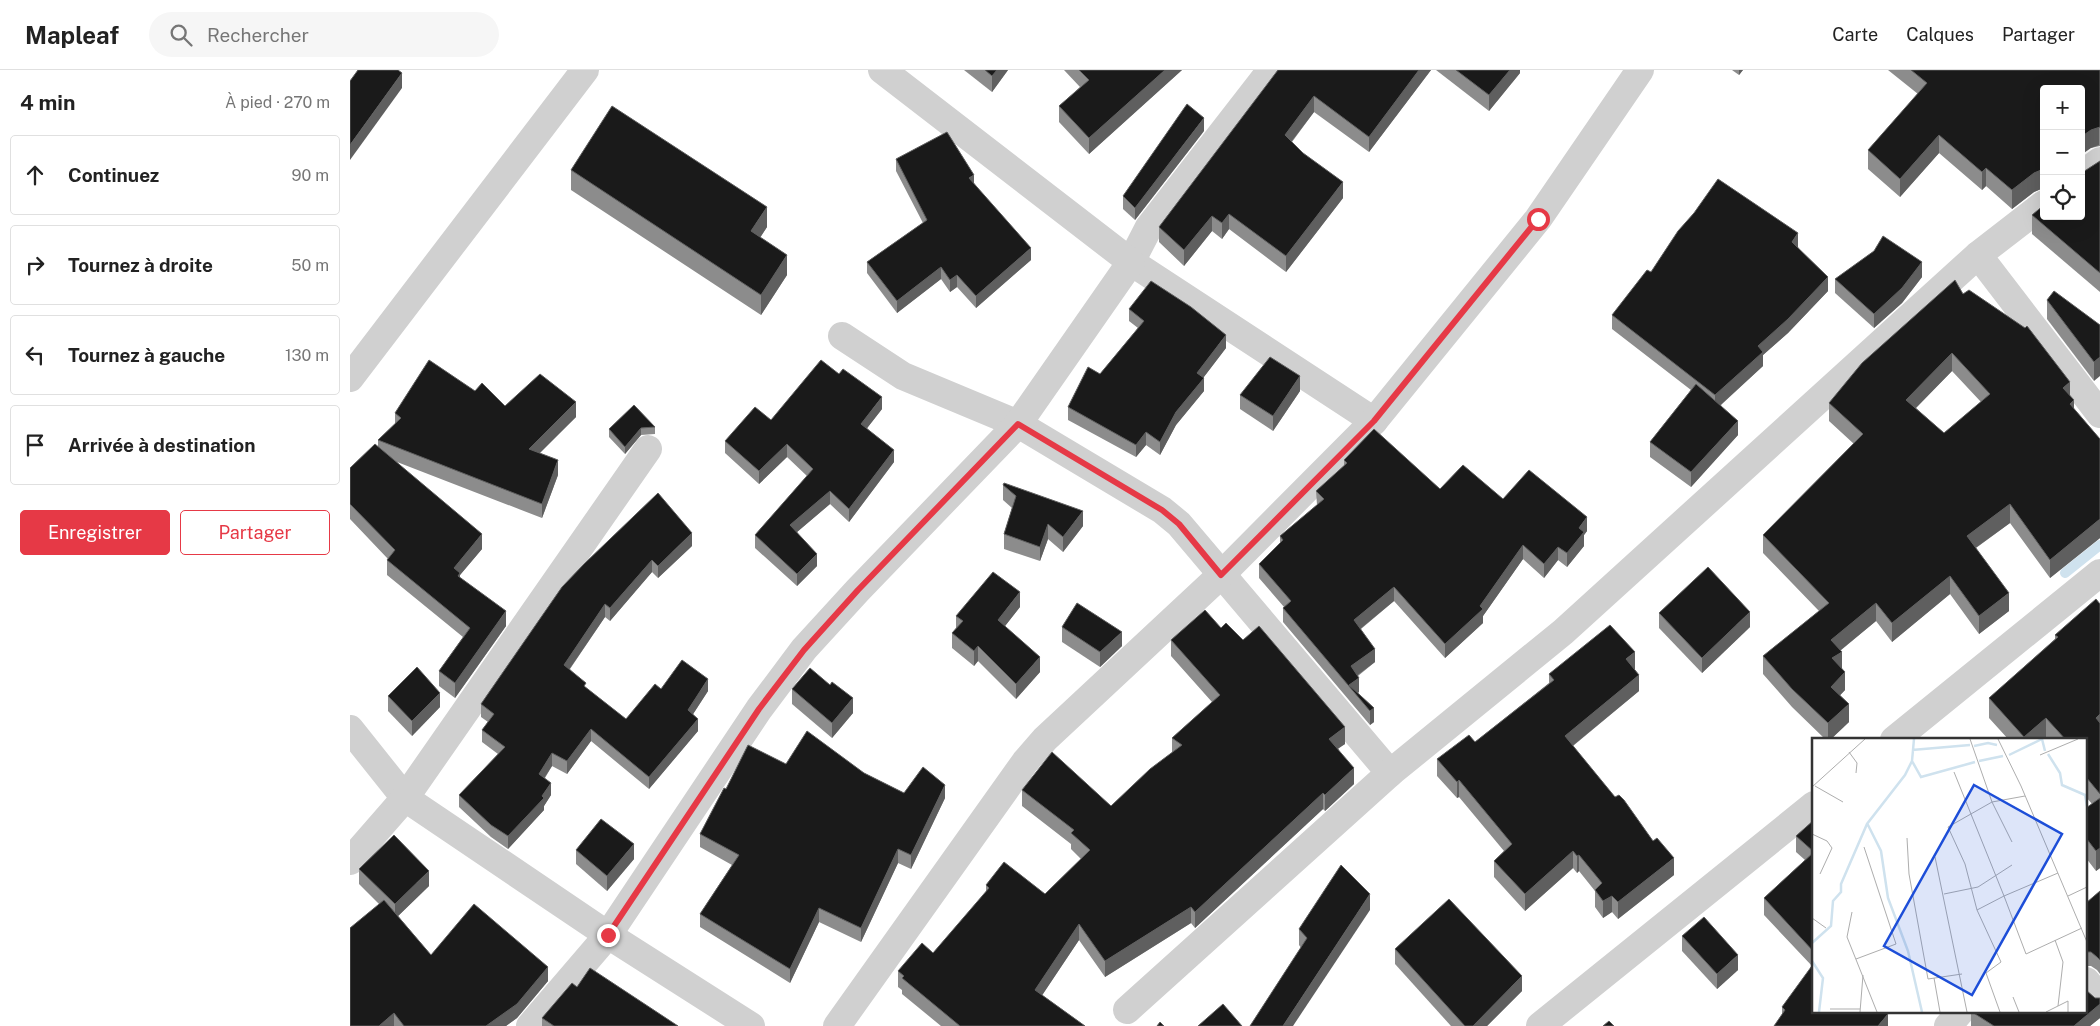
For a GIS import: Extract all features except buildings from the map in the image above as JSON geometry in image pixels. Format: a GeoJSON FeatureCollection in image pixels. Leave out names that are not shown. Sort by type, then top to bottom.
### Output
{"type":"FeatureCollection","features":[{"type":"Feature","properties":{"kind":"street"},"geometry":{"type":"LineString","coordinates":[[350,378],[585,70]]}},
{"type":"Feature","properties":{"kind":"street"},"geometry":{"type":"LineString","coordinates":[[882,70],[1131,262],[1374,421]]}},
{"type":"Feature","properties":{"kind":"street"},"geometry":{"type":"LineString","coordinates":[[530,1026],[608,935],[759,709],[804,650],[858,590],[1018,424],[1131,262],[1149,227],[1271,70]]}},
{"type":"Feature","properties":{"kind":"street"},"geometry":{"type":"LineString","coordinates":[[837,1026],[1025,762],[1045,739],[1221,575],[1374,421],[1538,219],[1640,70]]}},
{"type":"Feature","properties":{"kind":"street"},"geometry":{"type":"LineString","coordinates":[[2085,172],[2100,161]]}},
{"type":"Feature","properties":{"kind":"street"},"geometry":{"type":"LineString","coordinates":[[1127,1010],[1390,773],[1563,632],[1978,255],[2040,207]]}},
{"type":"Feature","properties":{"kind":"street"},"geometry":{"type":"LineString","coordinates":[[1978,255],[2100,414]]}},
{"type":"Feature","properties":{"kind":"street"},"geometry":{"type":"LineString","coordinates":[[842,336],[903,376],[1018,424],[1162,510],[1184,529],[1390,773]]}},
{"type":"Feature","properties":{"kind":"street"},"geometry":{"type":"LineString","coordinates":[[350,861],[405,798],[648,449]]}},
{"type":"Feature","properties":{"kind":"street"},"geometry":{"type":"LineString","coordinates":[[1896,738],[2100,573]]}},
{"type":"Feature","properties":{"kind":"street"},"geometry":{"type":"LineString","coordinates":[[350,729],[405,798],[608,935],[751,1026]]}},
{"type":"Feature","properties":{"kind":"street"},"geometry":{"type":"LineString","coordinates":[[1540,1026],[1812,807]]}},
{"type":"Feature","properties":{"kind":"street"},"geometry":{"type":"LineString","coordinates":[[2088,983],[2100,996]]}},
{"type":"Feature","properties":{"kind":"street"},"geometry":{"type":"LineString","coordinates":[[1948,1026],[1958,1014]]}},
{"type":"Feature","properties":{"kind":"waterway"},"geometry":{"type":"LineString","coordinates":[[2065,573],[2100,545]]}},
{"type":"Feature","properties":{"kind":"route"},"geometry":{"type":"LineString","coordinates":[[608,935],[683,826],[759,709],[804,650],[858,590],[1018,424],[1162,510],[1193,539],[1221,575],[1374,421],[1538,219]]}}]}
